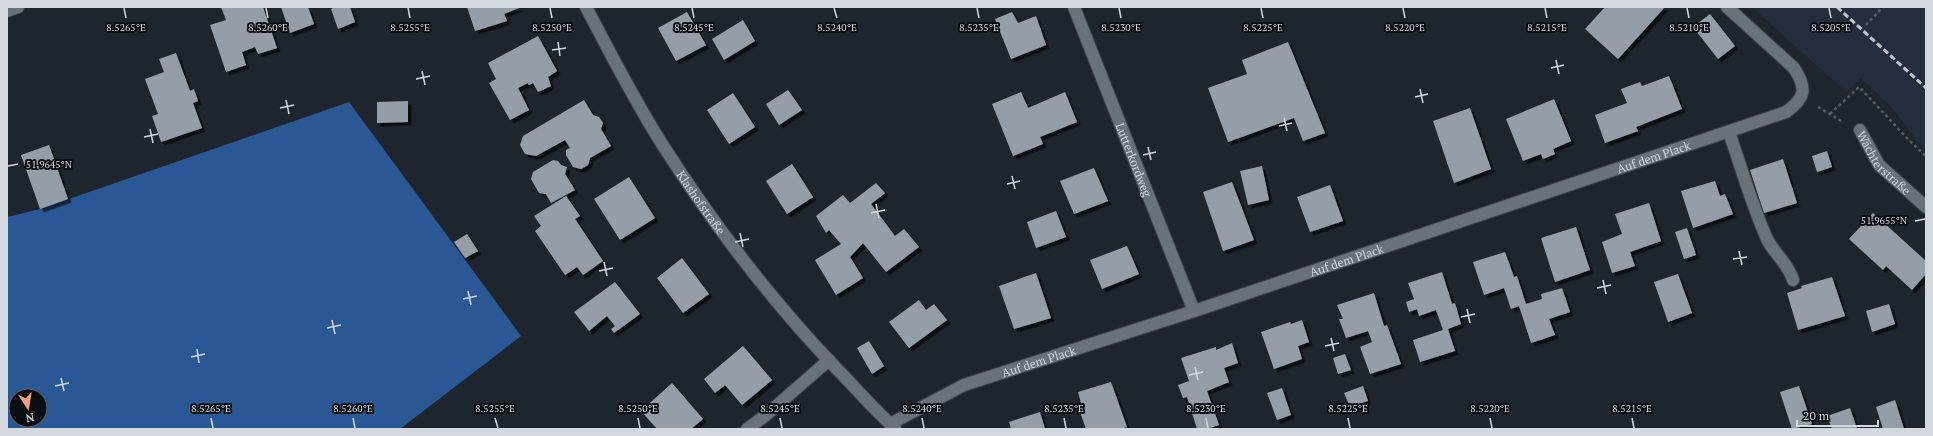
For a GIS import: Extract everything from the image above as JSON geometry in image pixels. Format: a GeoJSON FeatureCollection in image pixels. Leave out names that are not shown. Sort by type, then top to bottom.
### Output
{"type":"FeatureCollection","features":[{"type":"Feature","properties":{"kind":"street"},"geometry":{"type":"LineString","coordinates":[[7,11],[18,7]]}},
{"type":"Feature","properties":{"kind":"street","name":"Klashofstraße"},"geometry":{"type":"LineString","coordinates":[[586,7],[617,67],[662,144],[699,199],[751,270],[828,360],[893,426]]}},
{"type":"Feature","properties":{"kind":"street","name":"Lutterkordweg"},"geometry":{"type":"LineString","coordinates":[[1074,7],[1194,311]]}},
{"type":"Feature","properties":{"kind":"street"},"geometry":{"type":"LineString","coordinates":[[1727,7],[1794,68],[1803,84],[1804,91],[1802,98]]}},
{"type":"Feature","properties":{"kind":"street","name":"Auf dem Plack"},"geometry":{"type":"LineString","coordinates":[[893,426],[964,385],[1194,311],[1729,132],[1786,112],[1796,105],[1802,98]]}},
{"type":"Feature","properties":{"kind":"street","name":"Wächterstraße"},"geometry":{"type":"LineString","coordinates":[[1860,130],[1879,166],[1926,207]]}},
{"type":"Feature","properties":{"kind":"street"},"geometry":{"type":"LineString","coordinates":[[1729,132],[1764,232],[1773,251],[1790,271],[1792,280]]}},
{"type":"Feature","properties":{"kind":"street"},"geometry":{"type":"LineString","coordinates":[[746,429],[766,415],[828,360]]}},
{"type":"Feature","properties":{"kind":"path"},"geometry":{"type":"LineString","coordinates":[[1866,25],[1883,7]]}},
{"type":"Feature","properties":{"kind":"path"},"geometry":{"type":"LineString","coordinates":[[1830,114],[1859,87],[1889,117],[1908,140],[1926,156]]}},
{"type":"Feature","properties":{"kind":"path","name":"Wächterstraße"},"geometry":{"type":"LineString","coordinates":[[1802,98],[1830,114],[1834,118],[1860,130]]}},
{"type":"Feature","properties":{"kind":"shaded area"},"geometry":{"type":"Polygon","coordinates":[[[1752,7],[1926,7],[1926,149],[1918,142],[1894,110],[1861,78],[1846,92],[1752,7]]]}},
{"type":"Feature","properties":{"kind":"shaded area"},"geometry":{"type":"Polygon","coordinates":[[[349,102],[521,336],[400,429],[7,429],[7,217],[40,209],[349,102]]]}},
{"type":"Feature","properties":{"kind":"building"},"geometry":{"type":"Polygon","coordinates":[[[221,7],[263,7],[277,48],[258,54],[255,47],[242,52],[246,65],[226,72],[210,25],[226,20],[221,7]]]}},
{"type":"Feature","properties":{"kind":"building"},"geometry":{"type":"Polygon","coordinates":[[[281,7],[308,7],[314,24],[290,33],[281,7]]]}},
{"type":"Feature","properties":{"kind":"building"},"geometry":{"type":"Polygon","coordinates":[[[335,7],[350,7],[355,22],[338,29],[331,9],[335,7]]]}},
{"type":"Feature","properties":{"kind":"building"},"geometry":{"type":"Polygon","coordinates":[[[467,7],[522,7],[504,14],[507,21],[475,31],[467,7]]]}},
{"type":"Feature","properties":{"kind":"building"},"geometry":{"type":"Polygon","coordinates":[[[1605,7],[1665,7],[1618,59],[1585,29],[1605,7]]]}},
{"type":"Feature","properties":{"kind":"building"},"geometry":{"type":"Polygon","coordinates":[[[687,12],[706,45],[676,61],[658,28],[687,12]]]}},
{"type":"Feature","properties":{"kind":"building"},"geometry":{"type":"Polygon","coordinates":[[[1012,12],[1018,23],[1036,16],[1046,45],[1011,59],[995,19],[1012,12]]]}},
{"type":"Feature","properties":{"kind":"building"},"geometry":{"type":"Polygon","coordinates":[[[1710,14],[1735,46],[1718,59],[1693,27],[1710,14]]]}},
{"type":"Feature","properties":{"kind":"building"},"geometry":{"type":"Polygon","coordinates":[[[743,20],[755,41],[724,60],[712,39],[743,20]]]}},
{"type":"Feature","properties":{"kind":"building"},"geometry":{"type":"Polygon","coordinates":[[[538,36],[557,71],[548,77],[551,86],[538,92],[533,83],[529,85],[528,83],[518,88],[529,110],[510,120],[489,83],[496,79],[488,63],[538,36]]]}},
{"type":"Feature","properties":{"kind":"building"},"geometry":{"type":"Polygon","coordinates":[[[1288,42],[1325,133],[1303,141],[1294,118],[1228,142],[1208,88],[1247,74],[1242,60],[1288,42]]]}},
{"type":"Feature","properties":{"kind":"building"},"geometry":{"type":"Polygon","coordinates":[[[176,53],[190,91],[194,89],[198,101],[193,103],[202,128],[161,142],[152,116],[158,114],[145,79],[164,72],[159,59],[176,53]]]}},
{"type":"Feature","properties":{"kind":"building"},"geometry":{"type":"Polygon","coordinates":[[[1669,76],[1682,109],[1636,127],[1638,131],[1605,143],[1595,115],[1627,103],[1621,89],[1640,82],[1642,86],[1669,76]]]}},
{"type":"Feature","properties":{"kind":"building"},"geometry":{"type":"Polygon","coordinates":[[[788,90],[802,110],[779,125],[766,104],[788,90]]]}},
{"type":"Feature","properties":{"kind":"building"},"geometry":{"type":"Polygon","coordinates":[[[1021,92],[1028,108],[1065,92],[1077,122],[1040,137],[1043,144],[1013,156],[992,104],[1021,92]]]}},
{"type":"Feature","properties":{"kind":"building"},"geometry":{"type":"Polygon","coordinates":[[[733,93],[755,127],[729,144],[707,110],[733,93]]]}},
{"type":"Feature","properties":{"kind":"building"},"geometry":{"type":"Polygon","coordinates":[[[1554,99],[1571,141],[1553,149],[1555,154],[1543,159],[1541,154],[1523,161],[1506,119],[1554,99]]]}},
{"type":"Feature","properties":{"kind":"building"},"geometry":{"type":"Polygon","coordinates":[[[584,100],[593,115],[599,117],[603,123],[601,129],[611,146],[590,158],[588,165],[581,169],[573,167],[566,155],[566,150],[570,148],[565,140],[536,156],[525,154],[520,145],[523,136],[584,100]]]}},
{"type":"Feature","properties":{"kind":"building"},"geometry":{"type":"Polygon","coordinates":[[[408,101],[408,122],[377,123],[377,102],[408,101]]]}},
{"type":"Feature","properties":{"kind":"building"},"geometry":{"type":"Polygon","coordinates":[[[1470,108],[1491,169],[1454,183],[1433,121],[1470,108]]]}},
{"type":"Feature","properties":{"kind":"building"},"geometry":{"type":"Polygon","coordinates":[[[49,145],[68,199],[40,209],[21,155],[49,145]]]}},
{"type":"Feature","properties":{"kind":"building"},"geometry":{"type":"Polygon","coordinates":[[[1827,151],[1832,167],[1817,172],[1812,156],[1827,151]]]}},
{"type":"Feature","properties":{"kind":"building"},"geometry":{"type":"Polygon","coordinates":[[[1783,159],[1797,203],[1764,213],[1750,170],[1783,159]]]}},
{"type":"Feature","properties":{"kind":"building"},"geometry":{"type":"Polygon","coordinates":[[[553,160],[558,161],[561,165],[567,167],[565,174],[575,190],[551,203],[546,194],[539,193],[531,179],[533,172],[553,160]]]}},
{"type":"Feature","properties":{"kind":"building"},"geometry":{"type":"Polygon","coordinates":[[[792,164],[813,197],[787,214],[766,181],[792,164]]]}},
{"type":"Feature","properties":{"kind":"building"},"geometry":{"type":"Polygon","coordinates":[[[1262,166],[1269,200],[1248,205],[1240,171],[1262,166]]]}},
{"type":"Feature","properties":{"kind":"building"},"geometry":{"type":"Polygon","coordinates":[[[1094,168],[1108,201],[1074,214],[1060,181],[1094,168]]]}},
{"type":"Feature","properties":{"kind":"building"},"geometry":{"type":"Polygon","coordinates":[[[629,177],[655,218],[620,240],[594,199],[629,177]]]}},
{"type":"Feature","properties":{"kind":"building"},"geometry":{"type":"Polygon","coordinates":[[[1715,181],[1720,196],[1725,194],[1733,214],[1693,228],[1681,191],[1715,181]]]}},
{"type":"Feature","properties":{"kind":"building"},"geometry":{"type":"Polygon","coordinates":[[[1232,182],[1254,240],[1223,251],[1203,192],[1232,182]]]}},
{"type":"Feature","properties":{"kind":"building"},"geometry":{"type":"Polygon","coordinates":[[[876,183],[885,193],[871,204],[895,236],[904,229],[919,247],[886,272],[863,243],[850,257],[863,278],[836,295],[815,260],[841,244],[829,230],[826,233],[816,216],[843,195],[850,203],[876,183]]]}},
{"type":"Feature","properties":{"kind":"building"},"geometry":{"type":"Polygon","coordinates":[[[1330,185],[1343,221],[1310,232],[1297,197],[1330,185]]]}},
{"type":"Feature","properties":{"kind":"building"},"geometry":{"type":"Polygon","coordinates":[[[566,196],[580,216],[575,219],[603,261],[583,275],[577,267],[565,275],[535,231],[541,226],[534,216],[566,196]]]}},
{"type":"Feature","properties":{"kind":"building"},"geometry":{"type":"Polygon","coordinates":[[[1649,203],[1661,241],[1630,252],[1635,266],[1612,273],[1602,242],[1622,234],[1615,214],[1649,203]]]}},
{"type":"Feature","properties":{"kind":"building"},"geometry":{"type":"Polygon","coordinates":[[[1056,211],[1066,237],[1036,248],[1027,222],[1056,211]]]}},
{"type":"Feature","properties":{"kind":"building"},"geometry":{"type":"Polygon","coordinates":[[[1873,213],[1926,261],[1926,274],[1912,290],[1886,266],[1883,270],[1849,239],[1873,213]]]}},
{"type":"Feature","properties":{"kind":"building"},"geometry":{"type":"Polygon","coordinates":[[[1576,227],[1590,270],[1555,282],[1541,238],[1576,227]]]}},
{"type":"Feature","properties":{"kind":"building"},"geometry":{"type":"Polygon","coordinates":[[[1687,228],[1696,255],[1684,259],[1675,232],[1687,228]]]}},
{"type":"Feature","properties":{"kind":"building"},"geometry":{"type":"Polygon","coordinates":[[[467,234],[478,251],[465,258],[454,242],[467,234]]]}},
{"type":"Feature","properties":{"kind":"building"},"geometry":{"type":"Polygon","coordinates":[[[1127,246],[1139,274],[1102,289],[1090,260],[1127,246]]]}},
{"type":"Feature","properties":{"kind":"building"},"geometry":{"type":"Polygon","coordinates":[[[1505,252],[1514,277],[1517,276],[1526,304],[1542,299],[1541,294],[1562,288],[1570,312],[1549,319],[1555,335],[1531,343],[1519,306],[1511,309],[1504,288],[1484,295],[1473,262],[1505,252]]]}},
{"type":"Feature","properties":{"kind":"building"},"geometry":{"type":"Polygon","coordinates":[[[682,258],[709,294],[683,313],[657,278],[682,258]]]}},
{"type":"Feature","properties":{"kind":"building"},"geometry":{"type":"Polygon","coordinates":[[[1442,272],[1452,304],[1455,303],[1461,324],[1448,329],[1455,351],[1420,362],[1413,340],[1443,330],[1436,310],[1419,316],[1417,309],[1409,312],[1406,302],[1414,299],[1408,283],[1442,272]]]}},
{"type":"Feature","properties":{"kind":"building"},"geometry":{"type":"Polygon","coordinates":[[[1036,273],[1051,318],[1014,329],[999,286],[1036,273]]]}},
{"type":"Feature","properties":{"kind":"building"},"geometry":{"type":"Polygon","coordinates":[[[1678,274],[1692,313],[1668,322],[1654,282],[1678,274]]]}},
{"type":"Feature","properties":{"kind":"building"},"geometry":{"type":"Polygon","coordinates":[[[1832,277],[1845,316],[1798,330],[1787,293],[1802,288],[1801,286],[1832,277]]]}},
{"type":"Feature","properties":{"kind":"building"},"geometry":{"type":"Polygon","coordinates":[[[615,282],[640,314],[614,333],[611,329],[615,326],[607,316],[589,331],[574,312],[615,282]]]}},
{"type":"Feature","properties":{"kind":"building"},"geometry":{"type":"Polygon","coordinates":[[[1374,293],[1384,326],[1387,325],[1401,364],[1370,374],[1360,347],[1372,342],[1368,331],[1346,338],[1339,319],[1343,319],[1337,305],[1374,293]]]}},
{"type":"Feature","properties":{"kind":"building"},"geometry":{"type":"Polygon","coordinates":[[[919,300],[926,310],[934,304],[947,320],[909,348],[889,322],[919,300]]]}},
{"type":"Feature","properties":{"kind":"building"},"geometry":{"type":"Polygon","coordinates":[[[1889,304],[1895,324],[1872,332],[1866,311],[1889,304]]]}},
{"type":"Feature","properties":{"kind":"building"},"geometry":{"type":"Polygon","coordinates":[[[1302,320],[1309,342],[1298,346],[1302,359],[1274,369],[1261,332],[1290,322],[1291,324],[1302,320]]]}},
{"type":"Feature","properties":{"kind":"building"},"geometry":{"type":"Polygon","coordinates":[[[869,341],[884,366],[872,374],[857,348],[869,341]]]}},
{"type":"Feature","properties":{"kind":"building"},"geometry":{"type":"Polygon","coordinates":[[[1232,343],[1238,363],[1224,368],[1229,382],[1207,391],[1219,425],[1207,429],[1197,429],[1187,397],[1183,398],[1178,385],[1189,381],[1181,358],[1216,347],[1216,350],[1232,343]]]}},
{"type":"Feature","properties":{"kind":"building"},"geometry":{"type":"Polygon","coordinates":[[[743,346],[772,380],[742,405],[725,385],[715,393],[704,379],[743,346]]]}},
{"type":"Feature","properties":{"kind":"building"},"geometry":{"type":"Polygon","coordinates":[[[1345,354],[1351,370],[1338,374],[1333,358],[1345,354]]]}},
{"type":"Feature","properties":{"kind":"building"},"geometry":{"type":"Polygon","coordinates":[[[1111,382],[1127,427],[1120,429],[1086,429],[1079,409],[1082,407],[1078,392],[1111,382]]]}},
{"type":"Feature","properties":{"kind":"building"},"geometry":{"type":"Polygon","coordinates":[[[672,383],[703,419],[691,429],[657,429],[641,411],[672,383]]]}},
{"type":"Feature","properties":{"kind":"building"},"geometry":{"type":"Polygon","coordinates":[[[1363,386],[1368,401],[1350,407],[1344,393],[1363,386]]]}},
{"type":"Feature","properties":{"kind":"building"},"geometry":{"type":"Polygon","coordinates":[[[1799,386],[1812,424],[1792,429],[1780,392],[1799,386]]]}},
{"type":"Feature","properties":{"kind":"building"},"geometry":{"type":"Polygon","coordinates":[[[1282,388],[1291,415],[1277,420],[1267,393],[1282,388]]]}},
{"type":"Feature","properties":{"kind":"building"},"geometry":{"type":"Polygon","coordinates":[[[1895,400],[1904,429],[1883,429],[1876,407],[1895,400]]]}},
{"type":"Feature","properties":{"kind":"building"},"geometry":{"type":"Polygon","coordinates":[[[1850,408],[1857,429],[1832,429],[1827,416],[1850,408]]]}},
{"type":"Feature","properties":{"kind":"building"},"geometry":{"type":"Polygon","coordinates":[[[1040,412],[1045,429],[1011,429],[1009,422],[1040,412]]]}},
{"type":"Feature","properties":{"kind":"railway"},"geometry":{"type":"LineString","coordinates":[[1837,7],[1926,88]]}}]}
